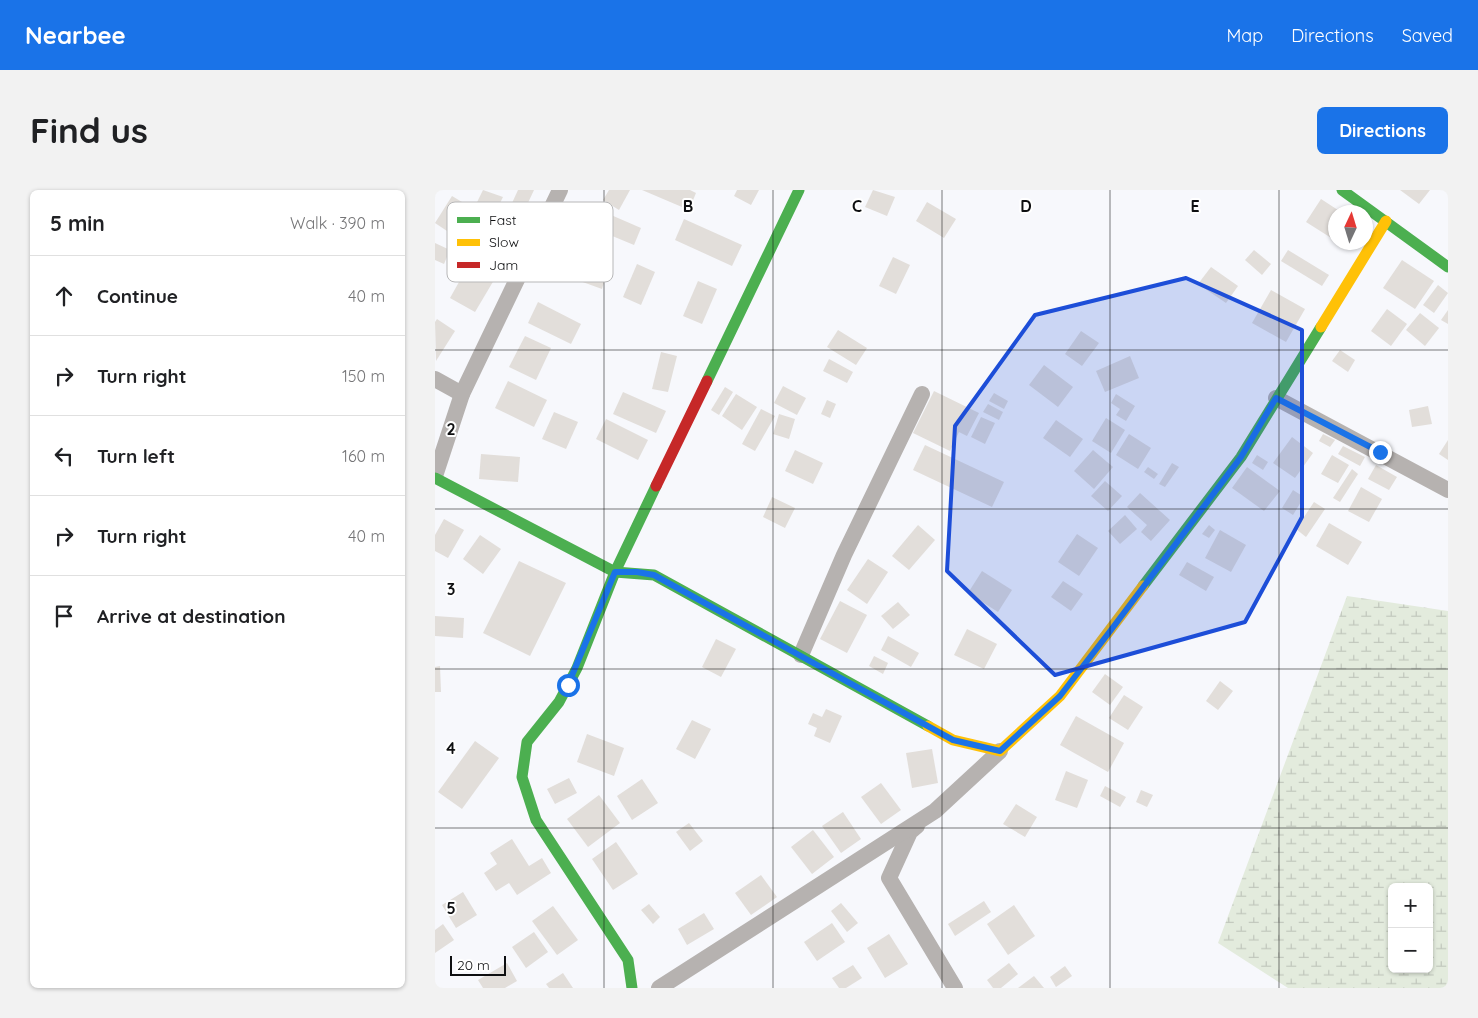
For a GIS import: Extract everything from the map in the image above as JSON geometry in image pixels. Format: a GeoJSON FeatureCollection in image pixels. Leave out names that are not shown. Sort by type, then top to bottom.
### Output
{"type":"FeatureCollection","features":[{"type":"Feature","properties":{"kind":"street"},"geometry":{"type":"LineString","coordinates":[[554,202],[560,190]]}},
{"type":"Feature","properties":{"kind":"street"},"geometry":{"type":"LineString","coordinates":[[632,988],[628,960],[536,820],[522,777],[527,742],[559,702],[568,685],[615,572],[799,190]]}},
{"type":"Feature","properties":{"kind":"street"},"geometry":{"type":"LineString","coordinates":[[1342,190],[1448,267]]}},
{"type":"Feature","properties":{"kind":"street"},"geometry":{"type":"LineString","coordinates":[[955,988],[889,878],[910,832],[1060,696],[1241,457],[1385,221]]}},
{"type":"Feature","properties":{"kind":"street"},"geometry":{"type":"LineString","coordinates":[[516,282],[462,394],[435,477],[615,572],[637,572],[654,575],[953,740],[1000,751]]}},
{"type":"Feature","properties":{"kind":"street"},"geometry":{"type":"LineString","coordinates":[[435,379],[462,394]]}},
{"type":"Feature","properties":{"kind":"street"},"geometry":{"type":"LineString","coordinates":[[801,655],[843,555],[922,394]]}},
{"type":"Feature","properties":{"kind":"street"},"geometry":{"type":"LineString","coordinates":[[1276,398],[1448,490]]}},
{"type":"Feature","properties":{"kind":"street"},"geometry":{"type":"LineString","coordinates":[[659,988],[935,811]]}},
{"type":"Feature","properties":{"kind":"highlighted area"},"geometry":{"type":"Polygon","coordinates":[[[1186,278],[1302,330],[1302,517],[1245,622],[1055,675],[947,571],[955,426],[1035,315],[1186,278]]]}},
{"type":"Feature","properties":{"kind":"green space"},"geometry":{"type":"Polygon","coordinates":[[[1347,596],[1448,611],[1448,988],[1288,988],[1218,943],[1347,596]]]}},
{"type":"Feature","properties":{"kind":"building"},"geometry":{"type":"Polygon","coordinates":[[[483,190],[503,197],[501,202],[477,202],[483,190]]]}},
{"type":"Feature","properties":{"kind":"building"},"geometry":{"type":"Polygon","coordinates":[[[518,190],[534,190],[528,202],[512,202],[518,190]]]}},
{"type":"Feature","properties":{"kind":"building"},"geometry":{"type":"Polygon","coordinates":[[[609,190],[630,190],[619,210],[613,206],[613,202],[603,200],[609,190]]]}},
{"type":"Feature","properties":{"kind":"building"},"geometry":{"type":"Polygon","coordinates":[[[642,190],[690,190],[696,193],[689,210],[642,190]]]}},
{"type":"Feature","properties":{"kind":"building"},"geometry":{"type":"Polygon","coordinates":[[[737,190],[759,190],[751,205],[734,196],[737,190]]]}},
{"type":"Feature","properties":{"kind":"building"},"geometry":{"type":"Polygon","coordinates":[[[873,190],[895,197],[887,216],[865,207],[873,190]]]}},
{"type":"Feature","properties":{"kind":"building"},"geometry":{"type":"Polygon","coordinates":[[[1400,190],[1430,190],[1419,204],[1400,190]]]}},
{"type":"Feature","properties":{"kind":"building"},"geometry":{"type":"Polygon","coordinates":[[[452,196],[462,202],[448,202],[452,196]]]}},
{"type":"Feature","properties":{"kind":"building"},"geometry":{"type":"Polygon","coordinates":[[[1321,199],[1330,205],[1328,205],[1328,236],[1306,222],[1321,199]]]}},
{"type":"Feature","properties":{"kind":"building"},"geometry":{"type":"Polygon","coordinates":[[[927,202],[956,219],[944,238],[916,221],[927,202]]]}},
{"type":"Feature","properties":{"kind":"building"},"geometry":{"type":"Polygon","coordinates":[[[447,204],[447,231],[435,223],[447,204]]]}},
{"type":"Feature","properties":{"kind":"building"},"geometry":{"type":"Polygon","coordinates":[[[613,216],[641,228],[634,245],[613,236],[613,216]]]}},
{"type":"Feature","properties":{"kind":"building"},"geometry":{"type":"Polygon","coordinates":[[[684,219],[742,245],[732,266],[675,240],[684,219]]]}},
{"type":"Feature","properties":{"kind":"building"},"geometry":{"type":"Polygon","coordinates":[[[435,243],[447,249],[447,257],[444,264],[435,260],[435,243]]]}},
{"type":"Feature","properties":{"kind":"building"},"geometry":{"type":"Polygon","coordinates":[[[1254,250],[1271,264],[1262,275],[1245,260],[1254,250]]]}},
{"type":"Feature","properties":{"kind":"building"},"geometry":{"type":"Polygon","coordinates":[[[1288,250],[1329,275],[1322,286],[1281,261],[1288,250]]]}},
{"type":"Feature","properties":{"kind":"building"},"geometry":{"type":"Polygon","coordinates":[[[893,257],[910,265],[896,294],[879,286],[893,257]]]}},
{"type":"Feature","properties":{"kind":"building"},"geometry":{"type":"Polygon","coordinates":[[[1402,260],[1434,281],[1415,309],[1383,288],[1402,260]]]}},
{"type":"Feature","properties":{"kind":"building"},"geometry":{"type":"Polygon","coordinates":[[[637,264],[655,272],[641,305],[623,297],[637,264]]]}},
{"type":"Feature","properties":{"kind":"building"},"geometry":{"type":"Polygon","coordinates":[[[1211,267],[1238,286],[1226,303],[1198,284],[1211,267]]]}},
{"type":"Feature","properties":{"kind":"building"},"geometry":{"type":"Polygon","coordinates":[[[698,281],[717,289],[702,324],[683,316],[698,281]]]}},
{"type":"Feature","properties":{"kind":"building"},"geometry":{"type":"Polygon","coordinates":[[[459,282],[493,282],[475,312],[450,298],[459,282]]]}},
{"type":"Feature","properties":{"kind":"building"},"geometry":{"type":"Polygon","coordinates":[[[583,282],[604,282],[602,289],[583,282]]]}},
{"type":"Feature","properties":{"kind":"building"},"geometry":{"type":"Polygon","coordinates":[[[1438,285],[1448,293],[1434,313],[1423,305],[1438,285]]]}},
{"type":"Feature","properties":{"kind":"building"},"geometry":{"type":"Polygon","coordinates":[[[1271,290],[1305,309],[1286,342],[1252,323],[1271,290]]]}},
{"type":"Feature","properties":{"kind":"building"},"geometry":{"type":"Polygon","coordinates":[[[538,302],[581,324],[571,344],[528,323],[538,302]]]}},
{"type":"Feature","properties":{"kind":"building"},"geometry":{"type":"Polygon","coordinates":[[[1387,309],[1407,324],[1391,346],[1371,331],[1387,309]]]}},
{"type":"Feature","properties":{"kind":"building"},"geometry":{"type":"Polygon","coordinates":[[[1448,310],[1448,324],[1441,320],[1448,310]]]}},
{"type":"Feature","properties":{"kind":"building"},"geometry":{"type":"Polygon","coordinates":[[[1420,313],[1439,328],[1425,346],[1406,330],[1420,313]]]}},
{"type":"Feature","properties":{"kind":"building"},"geometry":{"type":"Polygon","coordinates":[[[437,319],[455,331],[436,361],[435,322],[437,319]]]}},
{"type":"Feature","properties":{"kind":"building"},"geometry":{"type":"Polygon","coordinates":[[[838,330],[867,348],[856,365],[827,347],[838,330]]]}},
{"type":"Feature","properties":{"kind":"building"},"geometry":{"type":"Polygon","coordinates":[[[1081,331],[1099,343],[1082,366],[1065,354],[1081,331]]]}},
{"type":"Feature","properties":{"kind":"building"},"geometry":{"type":"Polygon","coordinates":[[[525,336],[551,348],[536,380],[509,367],[525,336]]]}},
{"type":"Feature","properties":{"kind":"building"},"geometry":{"type":"Polygon","coordinates":[[[1340,350],[1355,360],[1348,372],[1332,361],[1340,350]]]}},
{"type":"Feature","properties":{"kind":"building"},"geometry":{"type":"Polygon","coordinates":[[[661,352],[677,356],[668,392],[652,389],[661,352]]]}},
{"type":"Feature","properties":{"kind":"building"},"geometry":{"type":"Polygon","coordinates":[[[1130,356],[1139,378],[1105,392],[1096,371],[1130,356]]]}},
{"type":"Feature","properties":{"kind":"building"},"geometry":{"type":"Polygon","coordinates":[[[829,359],[853,372],[847,383],[823,371],[829,359]]]}},
{"type":"Feature","properties":{"kind":"building"},"geometry":{"type":"Polygon","coordinates":[[[1044,365],[1073,387],[1058,407],[1029,385],[1044,365]]]}},
{"type":"Feature","properties":{"kind":"building"},"geometry":{"type":"Polygon","coordinates":[[[508,381],[547,400],[534,427],[495,408],[508,381]]]}},
{"type":"Feature","properties":{"kind":"building"},"geometry":{"type":"Polygon","coordinates":[[[783,386],[806,398],[797,415],[774,403],[783,386]]]}},
{"type":"Feature","properties":{"kind":"building"},"geometry":{"type":"Polygon","coordinates":[[[725,387],[733,392],[719,415],[711,410],[725,387]]]}},
{"type":"Feature","properties":{"kind":"building"},"geometry":{"type":"Polygon","coordinates":[[[934,391],[979,413],[967,436],[959,432],[950,451],[913,433],[934,391]]]}},
{"type":"Feature","properties":{"kind":"building"},"geometry":{"type":"Polygon","coordinates":[[[623,392],[666,411],[656,433],[613,414],[623,392]]]}},
{"type":"Feature","properties":{"kind":"building"},"geometry":{"type":"Polygon","coordinates":[[[994,393],[1008,401],[1004,409],[989,401],[994,393]]]}},
{"type":"Feature","properties":{"kind":"building"},"geometry":{"type":"Polygon","coordinates":[[[736,394],[757,407],[742,430],[722,416],[736,394]]]}},
{"type":"Feature","properties":{"kind":"building"},"geometry":{"type":"Polygon","coordinates":[[[1116,394],[1135,406],[1126,421],[1116,415],[1120,409],[1111,403],[1116,394]]]}},
{"type":"Feature","properties":{"kind":"building"},"geometry":{"type":"Polygon","coordinates":[[[827,400],[836,404],[830,418],[821,414],[827,400]]]}},
{"type":"Feature","properties":{"kind":"building"},"geometry":{"type":"Polygon","coordinates":[[[988,404],[1003,412],[999,420],[983,412],[988,404]]]}},
{"type":"Feature","properties":{"kind":"building"},"geometry":{"type":"Polygon","coordinates":[[[1428,406],[1432,424],[1412,427],[1409,410],[1428,406]]]}},
{"type":"Feature","properties":{"kind":"building"},"geometry":{"type":"Polygon","coordinates":[[[761,409],[775,416],[755,451],[742,444],[761,409]]]}},
{"type":"Feature","properties":{"kind":"building"},"geometry":{"type":"Polygon","coordinates":[[[554,412],[578,422],[566,449],[542,439],[554,412]]]}},
{"type":"Feature","properties":{"kind":"building"},"geometry":{"type":"Polygon","coordinates":[[[779,414],[795,419],[789,439],[773,434],[779,414]]]}},
{"type":"Feature","properties":{"kind":"building"},"geometry":{"type":"Polygon","coordinates":[[[981,417],[995,423],[985,444],[971,437],[981,417]]]}},
{"type":"Feature","properties":{"kind":"building"},"geometry":{"type":"Polygon","coordinates":[[[1106,418],[1125,430],[1111,453],[1092,441],[1106,418]]]}},
{"type":"Feature","properties":{"kind":"building"},"geometry":{"type":"Polygon","coordinates":[[[606,419],[648,440],[638,460],[596,439],[606,419]]]}},
{"type":"Feature","properties":{"kind":"building"},"geometry":{"type":"Polygon","coordinates":[[[1056,420],[1083,439],[1070,457],[1043,438],[1056,420]]]}},
{"type":"Feature","properties":{"kind":"building"},"geometry":{"type":"Polygon","coordinates":[[[1129,434],[1151,448],[1138,469],[1116,455],[1129,434]]]}},
{"type":"Feature","properties":{"kind":"building"},"geometry":{"type":"Polygon","coordinates":[[[1323,434],[1335,440],[1330,447],[1319,441],[1323,434]]]}},
{"type":"Feature","properties":{"kind":"building"},"geometry":{"type":"Polygon","coordinates":[[[1292,437],[1313,453],[1295,478],[1273,463],[1292,437]]]}},
{"type":"Feature","properties":{"kind":"building"},"geometry":{"type":"Polygon","coordinates":[[[1448,440],[1448,460],[1439,454],[1448,440]]]}},
{"type":"Feature","properties":{"kind":"building"},"geometry":{"type":"Polygon","coordinates":[[[925,445],[1004,482],[992,507],[913,470],[925,445]]]}},
{"type":"Feature","properties":{"kind":"building"},"geometry":{"type":"Polygon","coordinates":[[[1343,446],[1365,457],[1360,466],[1338,454],[1343,446]]]}},
{"type":"Feature","properties":{"kind":"building"},"geometry":{"type":"Polygon","coordinates":[[[795,450],[823,463],[813,484],[785,471],[795,450]]]}},
{"type":"Feature","properties":{"kind":"building"},"geometry":{"type":"Polygon","coordinates":[[[1093,450],[1113,467],[1094,489],[1074,471],[1093,450]]]}},
{"type":"Feature","properties":{"kind":"building"},"geometry":{"type":"Polygon","coordinates":[[[481,454],[520,457],[518,482],[479,479],[481,454]]]}},
{"type":"Feature","properties":{"kind":"building"},"geometry":{"type":"Polygon","coordinates":[[[1257,455],[1268,462],[1263,470],[1252,463],[1257,455]]]}},
{"type":"Feature","properties":{"kind":"building"},"geometry":{"type":"Polygon","coordinates":[[[1332,455],[1349,465],[1338,483],[1321,474],[1332,455]]]}},
{"type":"Feature","properties":{"kind":"building"},"geometry":{"type":"Polygon","coordinates":[[[1172,463],[1179,467],[1165,487],[1159,484],[1172,463]]]}},
{"type":"Feature","properties":{"kind":"building"},"geometry":{"type":"Polygon","coordinates":[[[1376,465],[1397,477],[1389,490],[1368,479],[1376,465]]]}},
{"type":"Feature","properties":{"kind":"building"},"geometry":{"type":"Polygon","coordinates":[[[1148,467],[1158,474],[1154,479],[1144,472],[1148,467]]]}},
{"type":"Feature","properties":{"kind":"building"},"geometry":{"type":"Polygon","coordinates":[[[1247,467],[1280,491],[1264,511],[1232,488],[1247,467]]]}},
{"type":"Feature","properties":{"kind":"building"},"geometry":{"type":"Polygon","coordinates":[[[1352,469],[1358,474],[1340,502],[1333,498],[1352,469]]]}},
{"type":"Feature","properties":{"kind":"building"},"geometry":{"type":"Polygon","coordinates":[[[1105,481],[1122,496],[1108,511],[1091,496],[1105,481]]]}},
{"type":"Feature","properties":{"kind":"building"},"geometry":{"type":"Polygon","coordinates":[[[1361,487],[1382,499],[1369,522],[1348,511],[1361,487]]]}},
{"type":"Feature","properties":{"kind":"building"},"geometry":{"type":"Polygon","coordinates":[[[1293,490],[1304,497],[1293,515],[1282,508],[1293,490]]]}},
{"type":"Feature","properties":{"kind":"building"},"geometry":{"type":"Polygon","coordinates":[[[1140,493],[1170,520],[1151,541],[1141,532],[1147,525],[1127,507],[1140,493]]]}},
{"type":"Feature","properties":{"kind":"building"},"geometry":{"type":"Polygon","coordinates":[[[772,497],[795,508],[785,528],[763,517],[772,497]]]}},
{"type":"Feature","properties":{"kind":"building"},"geometry":{"type":"Polygon","coordinates":[[[1314,502],[1325,509],[1306,537],[1296,529],[1314,502]]]}},
{"type":"Feature","properties":{"kind":"building"},"geometry":{"type":"Polygon","coordinates":[[[1125,515],[1137,529],[1120,544],[1108,531],[1125,515]]]}},
{"type":"Feature","properties":{"kind":"building"},"geometry":{"type":"Polygon","coordinates":[[[444,519],[464,530],[448,558],[435,551],[435,535],[444,519]]]}},
{"type":"Feature","properties":{"kind":"building"},"geometry":{"type":"Polygon","coordinates":[[[1329,523],[1362,542],[1348,565],[1316,546],[1329,523]]]}},
{"type":"Feature","properties":{"kind":"building"},"geometry":{"type":"Polygon","coordinates":[[[918,525],[935,540],[909,570],[892,556],[918,525]]]}},
{"type":"Feature","properties":{"kind":"building"},"geometry":{"type":"Polygon","coordinates":[[[1209,525],[1215,530],[1209,538],[1202,534],[1209,525]]]}},
{"type":"Feature","properties":{"kind":"building"},"geometry":{"type":"Polygon","coordinates":[[[1220,530],[1246,545],[1231,572],[1205,558],[1220,530]]]}},
{"type":"Feature","properties":{"kind":"building"},"geometry":{"type":"Polygon","coordinates":[[[1077,534],[1098,548],[1079,576],[1058,562],[1077,534]]]}},
{"type":"Feature","properties":{"kind":"building"},"geometry":{"type":"Polygon","coordinates":[[[480,535],[501,549],[483,574],[463,559],[480,535]]]}},
{"type":"Feature","properties":{"kind":"building"},"geometry":{"type":"Polygon","coordinates":[[[868,559],[888,572],[867,604],[847,590],[868,559]]]}},
{"type":"Feature","properties":{"kind":"building"},"geometry":{"type":"Polygon","coordinates":[[[519,561],[566,583],[530,656],[483,633],[519,561]]]}},
{"type":"Feature","properties":{"kind":"building"},"geometry":{"type":"Polygon","coordinates":[[[1187,562],[1214,577],[1206,591],[1179,575],[1187,562]]]}},
{"type":"Feature","properties":{"kind":"building"},"geometry":{"type":"Polygon","coordinates":[[[982,571],[1012,590],[998,612],[968,593],[982,571]]]}},
{"type":"Feature","properties":{"kind":"building"},"geometry":{"type":"Polygon","coordinates":[[[1063,581],[1083,594],[1071,611],[1051,597],[1063,581]]]}},
{"type":"Feature","properties":{"kind":"building"},"geometry":{"type":"Polygon","coordinates":[[[840,601],[867,615],[847,653],[820,639],[840,601]]]}},
{"type":"Feature","properties":{"kind":"building"},"geometry":{"type":"Polygon","coordinates":[[[898,602],[910,615],[893,629],[881,616],[898,602]]]}},
{"type":"Feature","properties":{"kind":"building"},"geometry":{"type":"Polygon","coordinates":[[[435,616],[464,618],[463,638],[435,636],[435,616]]]}},
{"type":"Feature","properties":{"kind":"building"},"geometry":{"type":"Polygon","coordinates":[[[967,629],[997,644],[984,669],[954,655],[967,629]]]}},
{"type":"Feature","properties":{"kind":"building"},"geometry":{"type":"Polygon","coordinates":[[[888,636],[919,653],[911,667],[881,650],[888,636]]]}},
{"type":"Feature","properties":{"kind":"building"},"geometry":{"type":"Polygon","coordinates":[[[716,639],[736,649],[721,677],[702,667],[716,639]]]}},
{"type":"Feature","properties":{"kind":"building"},"geometry":{"type":"Polygon","coordinates":[[[874,656],[888,663],[883,674],[869,666],[874,656]]]}},
{"type":"Feature","properties":{"kind":"building"},"geometry":{"type":"Polygon","coordinates":[[[440,666],[441,692],[435,692],[435,667],[440,666]]]}},
{"type":"Feature","properties":{"kind":"building"},"geometry":{"type":"Polygon","coordinates":[[[1105,674],[1123,687],[1110,705],[1092,692],[1105,674]]]}},
{"type":"Feature","properties":{"kind":"building"},"geometry":{"type":"Polygon","coordinates":[[[1220,681],[1233,691],[1218,710],[1206,701],[1220,681]]]}},
{"type":"Feature","properties":{"kind":"building"},"geometry":{"type":"Polygon","coordinates":[[[1124,695],[1143,707],[1128,730],[1109,718],[1124,695]]]}},
{"type":"Feature","properties":{"kind":"building"},"geometry":{"type":"Polygon","coordinates":[[[826,709],[842,716],[830,743],[814,736],[817,728],[808,724],[813,713],[822,717],[826,709]]]}},
{"type":"Feature","properties":{"kind":"building"},"geometry":{"type":"Polygon","coordinates":[[[1076,716],[1124,743],[1108,772],[1060,745],[1076,716]]]}},
{"type":"Feature","properties":{"kind":"building"},"geometry":{"type":"Polygon","coordinates":[[[692,720],[711,729],[695,759],[676,749],[692,720]]]}},
{"type":"Feature","properties":{"kind":"building"},"geometry":{"type":"Polygon","coordinates":[[[587,734],[624,748],[614,776],[577,762],[587,734]]]}},
{"type":"Feature","properties":{"kind":"building"},"geometry":{"type":"Polygon","coordinates":[[[475,741],[499,758],[462,809],[438,792],[475,741]]]}},
{"type":"Feature","properties":{"kind":"building"},"geometry":{"type":"Polygon","coordinates":[[[932,749],[938,783],[912,788],[906,753],[932,749]]]}},
{"type":"Feature","properties":{"kind":"building"},"geometry":{"type":"Polygon","coordinates":[[[1066,771],[1088,780],[1077,808],[1055,800],[1066,771]]]}},
{"type":"Feature","properties":{"kind":"building"},"geometry":{"type":"Polygon","coordinates":[[[569,778],[577,793],[555,804],[547,789],[569,778]]]}},
{"type":"Feature","properties":{"kind":"building"},"geometry":{"type":"Polygon","coordinates":[[[642,779],[658,803],[632,820],[617,796],[642,779]]]}},
{"type":"Feature","properties":{"kind":"building"},"geometry":{"type":"Polygon","coordinates":[[[881,783],[901,810],[881,824],[861,797],[881,783]]]}},
{"type":"Feature","properties":{"kind":"building"},"geometry":{"type":"Polygon","coordinates":[[[1105,786],[1126,797],[1120,807],[1100,796],[1105,786]]]}},
{"type":"Feature","properties":{"kind":"building"},"geometry":{"type":"Polygon","coordinates":[[[1141,790],[1153,795],[1147,807],[1136,802],[1141,790]]]}},
{"type":"Feature","properties":{"kind":"building"},"geometry":{"type":"Polygon","coordinates":[[[599,795],[620,823],[588,847],[567,819],[599,795]]]}},
{"type":"Feature","properties":{"kind":"building"},"geometry":{"type":"Polygon","coordinates":[[[1016,804],[1037,817],[1025,837],[1003,824],[1016,804]]]}},
{"type":"Feature","properties":{"kind":"building"},"geometry":{"type":"Polygon","coordinates":[[[843,812],[861,839],[841,853],[822,826],[843,812]]]}},
{"type":"Feature","properties":{"kind":"building"},"geometry":{"type":"Polygon","coordinates":[[[689,823],[703,841],[690,851],[676,832],[689,823]]]}},
{"type":"Feature","properties":{"kind":"building"},"geometry":{"type":"Polygon","coordinates":[[[813,830],[834,857],[812,874],[791,847],[813,830]]]}},
{"type":"Feature","properties":{"kind":"building"},"geometry":{"type":"Polygon","coordinates":[[[512,839],[529,866],[542,858],[551,873],[517,895],[509,883],[496,891],[484,873],[497,864],[490,853],[512,839]]]}},
{"type":"Feature","properties":{"kind":"building"},"geometry":{"type":"Polygon","coordinates":[[[616,842],[638,874],[613,890],[592,859],[616,842]]]}},
{"type":"Feature","properties":{"kind":"building"},"geometry":{"type":"Polygon","coordinates":[[[761,875],[777,897],[751,915],[735,893],[761,875]]]}},
{"type":"Feature","properties":{"kind":"building"},"geometry":{"type":"Polygon","coordinates":[[[463,892],[477,915],[456,928],[442,905],[463,892]]]}},
{"type":"Feature","properties":{"kind":"building"},"geometry":{"type":"Polygon","coordinates":[[[984,901],[991,912],[955,936],[948,924],[984,901]]]}},
{"type":"Feature","properties":{"kind":"building"},"geometry":{"type":"Polygon","coordinates":[[[841,903],[858,923],[847,932],[831,911],[841,903]]]}},
{"type":"Feature","properties":{"kind":"building"},"geometry":{"type":"Polygon","coordinates":[[[649,904],[660,917],[653,924],[641,910],[649,904]]]}},
{"type":"Feature","properties":{"kind":"building"},"geometry":{"type":"Polygon","coordinates":[[[1014,905],[1035,936],[1008,955],[987,924],[1014,905]]]}},
{"type":"Feature","properties":{"kind":"building"},"geometry":{"type":"Polygon","coordinates":[[[553,906],[578,940],[557,955],[532,921],[553,906]]]}},
{"type":"Feature","properties":{"kind":"building"},"geometry":{"type":"Polygon","coordinates":[[[704,913],[714,929],[687,945],[678,929],[704,913]]]}},
{"type":"Feature","properties":{"kind":"building"},"geometry":{"type":"Polygon","coordinates":[[[832,923],[845,942],[817,961],[804,942],[832,923]]]}},
{"type":"Feature","properties":{"kind":"building"},"geometry":{"type":"Polygon","coordinates":[[[443,924],[454,940],[435,953],[435,930],[443,924]]]}},
{"type":"Feature","properties":{"kind":"building"},"geometry":{"type":"Polygon","coordinates":[[[534,932],[548,952],[526,968],[512,947],[534,932]]]}},
{"type":"Feature","properties":{"kind":"building"},"geometry":{"type":"Polygon","coordinates":[[[889,934],[908,964],[885,978],[867,948],[889,934]]]}},
{"type":"Feature","properties":{"kind":"building"},"geometry":{"type":"Polygon","coordinates":[[[507,963],[517,981],[505,988],[483,988],[478,980],[507,963]]]}},
{"type":"Feature","properties":{"kind":"building"},"geometry":{"type":"Polygon","coordinates":[[[1009,963],[1018,974],[1001,988],[993,988],[987,980],[1009,963]]]}},
{"type":"Feature","properties":{"kind":"building"},"geometry":{"type":"Polygon","coordinates":[[[853,965],[862,978],[846,988],[839,988],[832,978],[853,965]]]}},
{"type":"Feature","properties":{"kind":"building"},"geometry":{"type":"Polygon","coordinates":[[[1065,966],[1072,976],[1056,987],[1050,977],[1065,966]]]}},
{"type":"Feature","properties":{"kind":"building"},"geometry":{"type":"Polygon","coordinates":[[[563,973],[573,988],[549,988],[546,984],[563,973]]]}},
{"type":"Feature","properties":{"kind":"building"},"geometry":{"type":"Polygon","coordinates":[[[1034,976],[1044,988],[1018,988],[1034,976]]]}},
{"type":"Feature","properties":{"kind":"traffic: fast"},"geometry":{"type":"LineString","coordinates":[[707,381],[799,190]]}},
{"type":"Feature","properties":{"kind":"traffic: fast"},"geometry":{"type":"LineString","coordinates":[[1342,190],[1448,267]]}},
{"type":"Feature","properties":{"kind":"traffic: fast"},"geometry":{"type":"LineString","coordinates":[[1143,586],[1241,457],[1321,327]]}},
{"type":"Feature","properties":{"kind":"traffic: fast"},"geometry":{"type":"LineString","coordinates":[[435,478],[615,572],[654,575],[928,726]]}},
{"type":"Feature","properties":{"kind":"traffic: fast"},"geometry":{"type":"LineString","coordinates":[[632,988],[628,960],[536,820],[522,777],[527,742],[559,702],[577,668],[615,572],[656,486]]}},
{"type":"Feature","properties":{"kind":"traffic: slow"},"geometry":{"type":"LineString","coordinates":[[1321,327],[1386,221]]}},
{"type":"Feature","properties":{"kind":"traffic: slow"},"geometry":{"type":"LineString","coordinates":[[928,726],[953,740],[1000,751],[1060,696],[1143,586]]}},
{"type":"Feature","properties":{"kind":"traffic: jam"},"geometry":{"type":"LineString","coordinates":[[656,486],[707,381]]}},
{"type":"Feature","properties":{"kind":"route"},"geometry":{"type":"LineString","coordinates":[[568,685],[577,668],[615,572],[637,572],[654,575],[953,740],[1000,751],[1060,696],[1241,457],[1276,398],[1380,452]]}}]}
